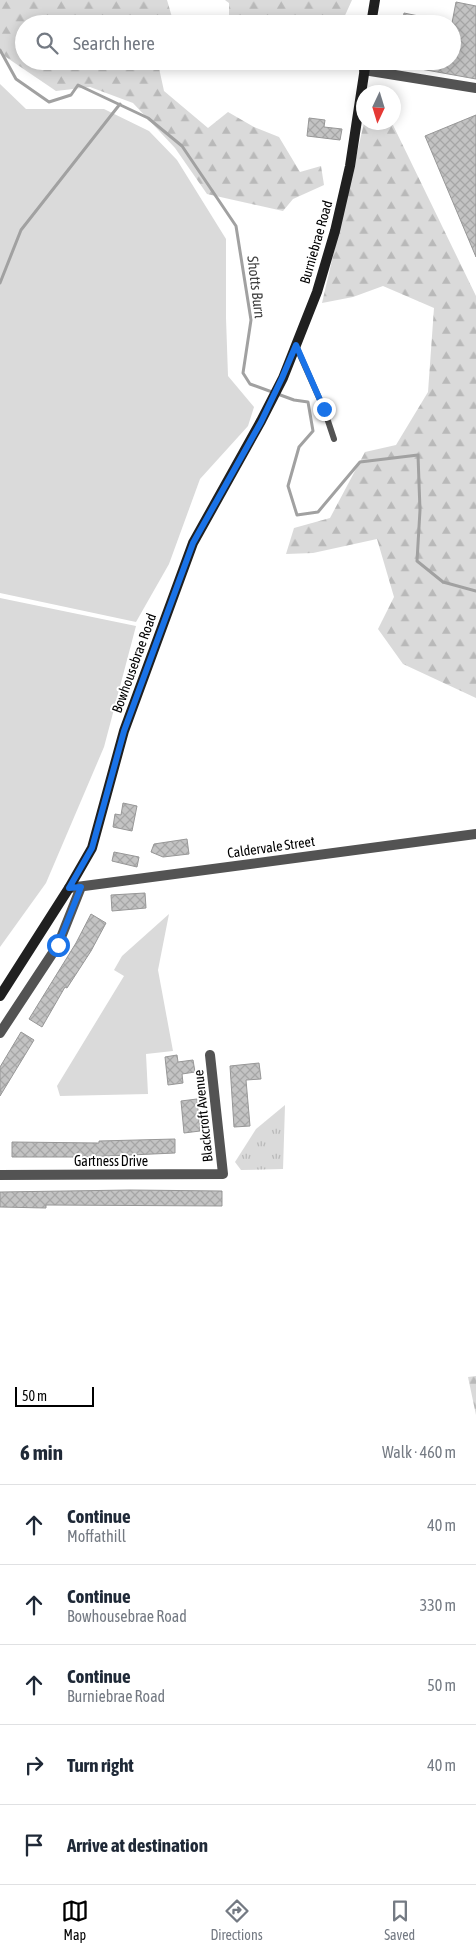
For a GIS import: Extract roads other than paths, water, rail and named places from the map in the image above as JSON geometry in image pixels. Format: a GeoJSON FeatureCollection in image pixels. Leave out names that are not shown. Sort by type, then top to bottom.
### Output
{"type":"FeatureCollection","features":[{"type":"Feature","properties":{"kind":"street"},"geometry":{"type":"LineString","coordinates":[[373,15],[375,0]]}},
{"type":"Feature","properties":{"kind":"street","name":"Burniebrae Road"},"geometry":{"type":"LineString","coordinates":[[261,422],[282,378],[317,292],[335,231],[350,166],[364,70]]}},
{"type":"Feature","properties":{"kind":"street"},"geometry":{"type":"LineString","coordinates":[[385,70],[476,88]]}},
{"type":"Feature","properties":{"kind":"street","name":"Bowhousebrae Road"},"geometry":{"type":"LineString","coordinates":[[0,996],[69,888],[92,848],[124,731],[193,543],[261,422]]}},
{"type":"Feature","properties":{"kind":"street","name":"Caldervale Street"},"geometry":{"type":"LineString","coordinates":[[69,888],[476,834]]}},
{"type":"Feature","properties":{"kind":"street"},"geometry":{"type":"LineString","coordinates":[[0,1033],[58,945],[81,887]]}},
{"type":"Feature","properties":{"kind":"street","name":"Blackcroft Avenue"},"geometry":{"type":"LineString","coordinates":[[210,1055],[223,1174]]}},
{"type":"Feature","properties":{"kind":"street","name":"Gartness Drive"},"geometry":{"type":"LineString","coordinates":[[0,1175],[223,1174]]}},
{"type":"Feature","properties":{"kind":"lane"},"geometry":{"type":"LineString","coordinates":[[296,345],[324,409],[334,439]]}},
{"type":"Feature","properties":{"kind":"waterway","name":"Shotts Burn"},"geometry":{"type":"LineString","coordinates":[[0,50],[16,79],[49,102],[71,95],[78,85],[148,118],[182,146],[236,226],[251,320],[243,373],[250,384],[294,400],[308,402],[313,431],[299,447],[288,486],[297,515],[318,512],[360,462],[418,455],[420,510],[417,561],[443,582],[476,591]]}},
{"type":"Feature","properties":{"kind":"waterway"},"geometry":{"type":"LineString","coordinates":[[0,283],[21,230],[120,104]]}}]}
